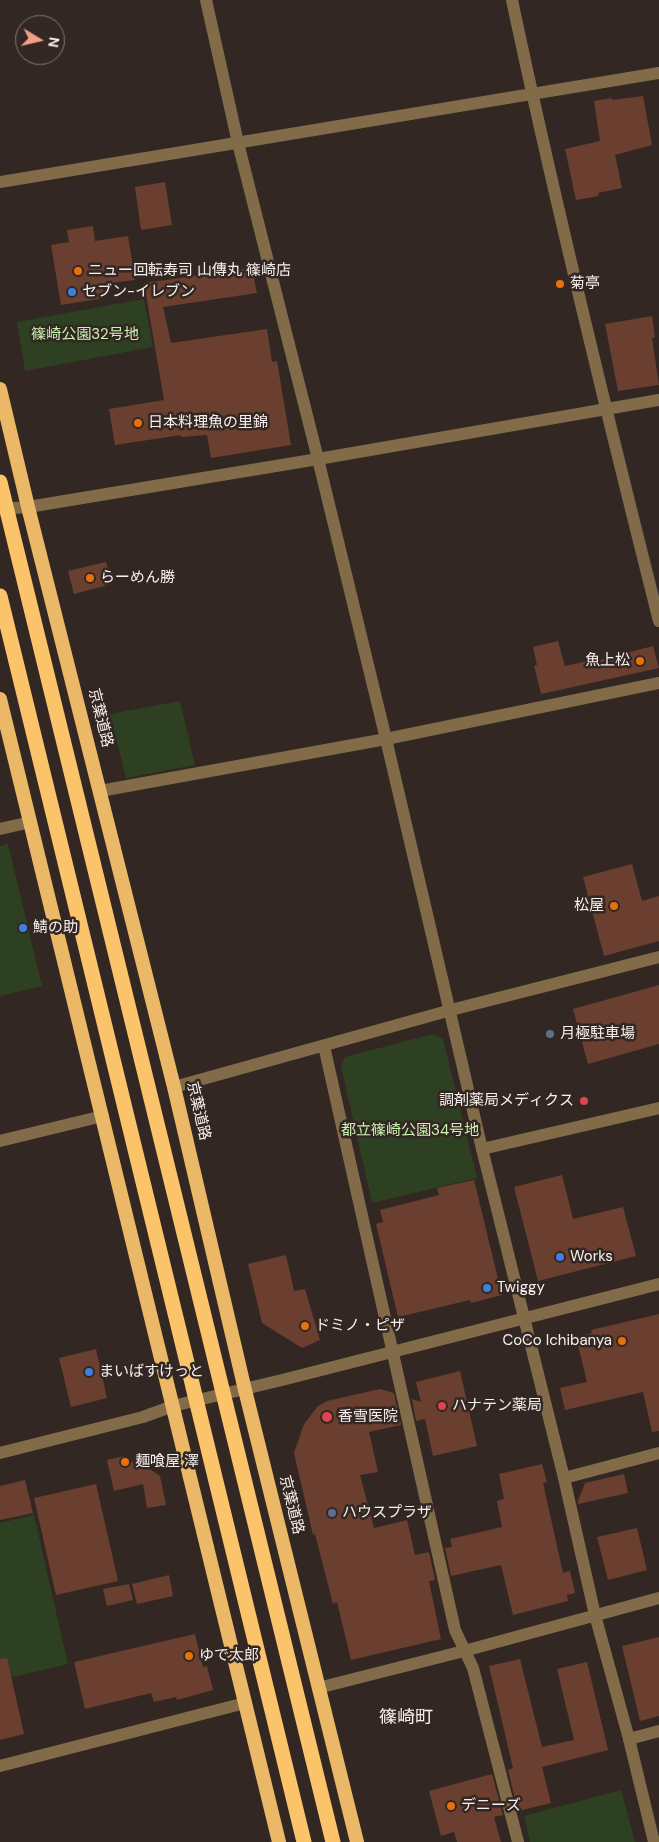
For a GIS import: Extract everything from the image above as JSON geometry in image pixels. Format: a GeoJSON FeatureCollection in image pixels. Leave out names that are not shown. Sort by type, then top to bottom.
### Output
{"type":"FeatureCollection","features":[{"type":"Feature","properties":{"kind":"highway","name":"京葉道路"},"geometry":{"type":"LineString","coordinates":[[0,389],[174,1087],[245,1390],[318,1688],[358,1842]]}},
{"type":"Feature","properties":{"kind":"highway"},"geometry":{"type":"LineString","coordinates":[[0,482],[333,1842]]}},
{"type":"Feature","properties":{"kind":"highway"},"geometry":{"type":"LineString","coordinates":[[0,596],[304,1842]]}},
{"type":"Feature","properties":{"kind":"highway"},"geometry":{"type":"LineString","coordinates":[[0,699],[279,1842]]}},
{"type":"Feature","properties":{"kind":"street"},"geometry":{"type":"LineString","coordinates":[[206,0],[238,142],[386,739],[482,1149],[596,1615],[654,1842]]}},
{"type":"Feature","properties":{"kind":"street"},"geometry":{"type":"LineString","coordinates":[[512,0],[605,409],[659,621]]}},
{"type":"Feature","properties":{"kind":"street"},"geometry":{"type":"LineString","coordinates":[[0,182],[659,72]]}},
{"type":"Feature","properties":{"kind":"street"},"geometry":{"type":"LineString","coordinates":[[0,509],[28,507],[659,400]]}},
{"type":"Feature","properties":{"kind":"street"},"geometry":{"type":"LineString","coordinates":[[100,791],[386,739],[659,683]]}},
{"type":"Feature","properties":{"kind":"street"},"geometry":{"type":"LineString","coordinates":[[0,829],[31,822]]}},
{"type":"Feature","properties":{"kind":"street"},"geometry":{"type":"LineString","coordinates":[[174,1087],[450,1010],[659,957]]}},
{"type":"Feature","properties":{"kind":"street"},"geometry":{"type":"LineString","coordinates":[[324,1046],[455,1630],[473,1668],[518,1842]]}},
{"type":"Feature","properties":{"kind":"street"},"geometry":{"type":"LineString","coordinates":[[482,1149],[659,1108]]}},
{"type":"Feature","properties":{"kind":"street"},"geometry":{"type":"LineString","coordinates":[[0,1141],[103,1116]]}},
{"type":"Feature","properties":{"kind":"street"},"geometry":{"type":"LineString","coordinates":[[0,1453],[143,1417],[173,1406],[245,1390],[659,1284]]}},
{"type":"Feature","properties":{"kind":"street"},"geometry":{"type":"LineString","coordinates":[[564,1478],[659,1453]]}},
{"type":"Feature","properties":{"kind":"street"},"geometry":{"type":"LineString","coordinates":[[318,1688],[659,1598]]}},
{"type":"Feature","properties":{"kind":"street"},"geometry":{"type":"LineString","coordinates":[[0,1766],[245,1703]]}},
{"type":"Feature","properties":{"kind":"street"},"geometry":{"type":"LineString","coordinates":[[629,1739],[659,1731]]}},
{"type":"Feature","properties":{"kind":"green space","name":"篠崎公園32号地"},"geometry":{"type":"Polygon","coordinates":[[[144,299],[153,347],[25,371],[17,322],[144,299]]]}},
{"type":"Feature","properties":{"kind":"green space"},"geometry":{"type":"Polygon","coordinates":[[[180,701],[195,765],[126,778],[110,714],[180,701]]]}},
{"type":"Feature","properties":{"kind":"green space"},"geometry":{"type":"Polygon","coordinates":[[[8,844],[42,986],[0,996],[0,846],[8,844]]]}},
{"type":"Feature","properties":{"kind":"green space","name":"都立篠崎公園34号地"},"geometry":{"type":"Polygon","coordinates":[[[433,1034],[443,1039],[477,1178],[372,1203],[341,1066],[345,1057],[433,1034]]]}},
{"type":"Feature","properties":{"kind":"green space"},"geometry":{"type":"Polygon","coordinates":[[[34,1515],[68,1664],[0,1680],[0,1523],[34,1515]]]}},
{"type":"Feature","properties":{"kind":"green space"},"geometry":{"type":"Polygon","coordinates":[[[621,1790],[635,1842],[530,1842],[524,1816],[621,1790]]]}},
{"type":"Feature","properties":{"kind":"building"},"geometry":{"type":"Polygon","coordinates":[[[643,96],[652,145],[615,155],[622,188],[598,193],[599,196],[576,200],[565,149],[600,141],[594,101],[643,96]]]}},
{"type":"Feature","properties":{"kind":"building"},"geometry":{"type":"Polygon","coordinates":[[[165,182],[172,225],[141,230],[135,187],[165,182]]]}},
{"type":"Feature","properties":{"kind":"building","name":"ニュー回転寿司 山傳丸 篠崎店"},"geometry":{"type":"Polygon","coordinates":[[[93,226],[95,241],[128,236],[135,280],[102,284],[105,298],[61,305],[51,245],[69,242],[67,230],[93,226]]]}},
{"type":"Feature","properties":{"kind":"building"},"geometry":{"type":"Polygon","coordinates":[[[252,268],[257,293],[163,307],[171,343],[267,329],[272,362],[277,361],[291,445],[211,458],[207,435],[181,437],[181,435],[115,445],[109,409],[164,400],[144,283],[252,268]]]}},
{"type":"Feature","properties":{"kind":"building"},"geometry":{"type":"Polygon","coordinates":[[[652,316],[655,337],[652,338],[659,385],[618,391],[605,324],[652,316]]]}},
{"type":"Feature","properties":{"kind":"building","name":"らーめん勝"},"geometry":{"type":"Polygon","coordinates":[[[106,562],[112,584],[74,594],[68,571],[106,562]]]}},
{"type":"Feature","properties":{"kind":"building"},"geometry":{"type":"Polygon","coordinates":[[[558,641],[565,666],[592,660],[592,662],[653,646],[659,668],[541,694],[534,666],[537,665],[533,647],[558,641]]]}},
{"type":"Feature","properties":{"kind":"building"},"geometry":{"type":"Polygon","coordinates":[[[632,864],[642,901],[659,896],[659,941],[604,956],[583,877],[632,864]]]}},
{"type":"Feature","properties":{"kind":"building"},"geometry":{"type":"Polygon","coordinates":[[[659,985],[659,1044],[588,1064],[573,1009],[659,985]]]}},
{"type":"Feature","properties":{"kind":"building"},"geometry":{"type":"Polygon","coordinates":[[[562,1175],[573,1219],[623,1207],[636,1256],[538,1281],[514,1187],[562,1175]]]}},
{"type":"Feature","properties":{"kind":"building"},"geometry":{"type":"Polygon","coordinates":[[[474,1180],[502,1295],[471,1303],[470,1300],[398,1317],[376,1224],[383,1222],[380,1210],[439,1195],[437,1188],[474,1180]]]}},
{"type":"Feature","properties":{"kind":"building"},"geometry":{"type":"Polygon","coordinates":[[[286,1255],[294,1291],[305,1289],[320,1340],[302,1348],[262,1323],[248,1264],[286,1255]]]}},
{"type":"Feature","properties":{"kind":"building"},"geometry":{"type":"Polygon","coordinates":[[[659,1314],[659,1431],[652,1432],[643,1392],[565,1410],[560,1388],[587,1382],[576,1337],[592,1333],[591,1330],[659,1314]]]}},
{"type":"Feature","properties":{"kind":"building"},"geometry":{"type":"Polygon","coordinates":[[[96,1349],[107,1398],[71,1407],[59,1358],[96,1349]]]}},
{"type":"Feature","properties":{"kind":"building"},"geometry":{"type":"Polygon","coordinates":[[[460,1371],[477,1446],[433,1456],[425,1419],[416,1421],[412,1399],[421,1402],[416,1382],[460,1371]]]}},
{"type":"Feature","properties":{"kind":"building"},"geometry":{"type":"Polygon","coordinates":[[[380,1389],[394,1393],[401,1425],[369,1432],[378,1472],[360,1475],[374,1528],[407,1520],[415,1555],[429,1552],[435,1580],[429,1581],[441,1639],[351,1660],[337,1602],[333,1604],[315,1534],[313,1535],[294,1453],[304,1424],[318,1406],[327,1401],[380,1389]]]}},
{"type":"Feature","properties":{"kind":"building"},"geometry":{"type":"Polygon","coordinates":[[[124,1456],[139,1467],[138,1461],[160,1476],[166,1505],[147,1508],[143,1484],[114,1491],[107,1460],[124,1456]]]}},
{"type":"Feature","properties":{"kind":"building"},"geometry":{"type":"Polygon","coordinates":[[[542,1464],[547,1482],[543,1483],[563,1573],[570,1571],[575,1593],[567,1595],[568,1601],[513,1615],[501,1565],[451,1576],[445,1548],[452,1547],[450,1539],[502,1527],[497,1501],[504,1499],[499,1474],[542,1464]]]}},
{"type":"Feature","properties":{"kind":"building"},"geometry":{"type":"Polygon","coordinates":[[[624,1474],[628,1493],[578,1504],[585,1483],[624,1474]]]}},
{"type":"Feature","properties":{"kind":"building"},"geometry":{"type":"Polygon","coordinates":[[[25,1480],[33,1513],[0,1520],[0,1486],[25,1480]]]}},
{"type":"Feature","properties":{"kind":"building"},"geometry":{"type":"Polygon","coordinates":[[[96,1484],[118,1581],[56,1595],[34,1498],[96,1484]]]}},
{"type":"Feature","properties":{"kind":"building"},"geometry":{"type":"Polygon","coordinates":[[[637,1528],[647,1570],[608,1580],[597,1537],[637,1528]]]}},
{"type":"Feature","properties":{"kind":"building"},"geometry":{"type":"Polygon","coordinates":[[[169,1575],[173,1596],[137,1604],[132,1584],[169,1575]]]}},
{"type":"Feature","properties":{"kind":"building"},"geometry":{"type":"Polygon","coordinates":[[[129,1584],[133,1600],[107,1606],[103,1589],[129,1584]]]}},
{"type":"Feature","properties":{"kind":"building"},"geometry":{"type":"Polygon","coordinates":[[[195,1634],[203,1667],[207,1666],[213,1690],[177,1700],[176,1697],[154,1702],[151,1693],[85,1709],[74,1662],[195,1634]]]}},
{"type":"Feature","properties":{"kind":"building"},"geometry":{"type":"Polygon","coordinates":[[[659,1637],[659,1716],[640,1721],[622,1646],[659,1637]]]}},
{"type":"Feature","properties":{"kind":"building"},"geometry":{"type":"Polygon","coordinates":[[[7,1658],[24,1734],[0,1740],[0,1659],[7,1658]]]}},
{"type":"Feature","properties":{"kind":"building"},"geometry":{"type":"Polygon","coordinates":[[[520,1659],[542,1747],[574,1740],[557,1669],[587,1662],[608,1750],[542,1767],[551,1803],[518,1811],[508,1770],[513,1768],[489,1666],[520,1659]]]}},
{"type":"Feature","properties":{"kind":"building"},"geometry":{"type":"Polygon","coordinates":[[[492,1774],[503,1815],[494,1817],[501,1842],[457,1842],[454,1832],[441,1836],[429,1791],[492,1774]]]}},
{"type":"Feature","properties":{"kind":"place","name":"ニュー回転寿司 山傳丸 篠崎店"},"geometry":{"type":"Point","coordinates":[78,271]}},
{"type":"Feature","properties":{"kind":"place","name":"菊亭"},"geometry":{"type":"Point","coordinates":[560,284]}},
{"type":"Feature","properties":{"kind":"place","name":"セブン-イレブン"},"geometry":{"type":"Point","coordinates":[72,292]}},
{"type":"Feature","properties":{"kind":"place","name":"日本料理魚の里錦"},"geometry":{"type":"Point","coordinates":[138,423]}},
{"type":"Feature","properties":{"kind":"place","name":"らーめん勝"},"geometry":{"type":"Point","coordinates":[90,578]}},
{"type":"Feature","properties":{"kind":"place","name":"魚上松"},"geometry":{"type":"Point","coordinates":[640,661]}},
{"type":"Feature","properties":{"kind":"place","name":"松屋"},"geometry":{"type":"Point","coordinates":[614,906]}},
{"type":"Feature","properties":{"kind":"place","name":"鯖の助"},"geometry":{"type":"Point","coordinates":[23,928]}},
{"type":"Feature","properties":{"kind":"place","name":"月極駐車場"},"geometry":{"type":"Point","coordinates":[550,1034]}},
{"type":"Feature","properties":{"kind":"place","name":"調剤薬局メディクス"},"geometry":{"type":"Point","coordinates":[584,1101]}},
{"type":"Feature","properties":{"kind":"place","name":"Works"},"geometry":{"type":"Point","coordinates":[560,1257]}},
{"type":"Feature","properties":{"kind":"place","name":"Twiggy"},"geometry":{"type":"Point","coordinates":[487,1288]}},
{"type":"Feature","properties":{"kind":"place","name":"ドミノ・ピザ"},"geometry":{"type":"Point","coordinates":[305,1326]}},
{"type":"Feature","properties":{"kind":"place","name":"CoCo Ichibanya"},"geometry":{"type":"Point","coordinates":[622,1341]}},
{"type":"Feature","properties":{"kind":"place","name":"まいばすけっと"},"geometry":{"type":"Point","coordinates":[89,1372]}},
{"type":"Feature","properties":{"kind":"place","name":"ハナテン薬局"},"geometry":{"type":"Point","coordinates":[442,1406]}},
{"type":"Feature","properties":{"kind":"place","name":"香雪医院"},"geometry":{"type":"Point","coordinates":[327,1417]}},
{"type":"Feature","properties":{"kind":"place","name":"麺喰屋 澤"},"geometry":{"type":"Point","coordinates":[125,1462]}},
{"type":"Feature","properties":{"kind":"place","name":"ハウスプラザ"},"geometry":{"type":"Point","coordinates":[332,1513]}},
{"type":"Feature","properties":{"kind":"place","name":"ゆで太郎"},"geometry":{"type":"Point","coordinates":[189,1656]}},
{"type":"Feature","properties":{"kind":"place","name":"デニーズ"},"geometry":{"type":"Point","coordinates":[451,1806]}},
{"type":"Feature","properties":{"kind":"district","name":"篠崎町"},"geometry":{"type":"Point","coordinates":[406,1718]}}]}
